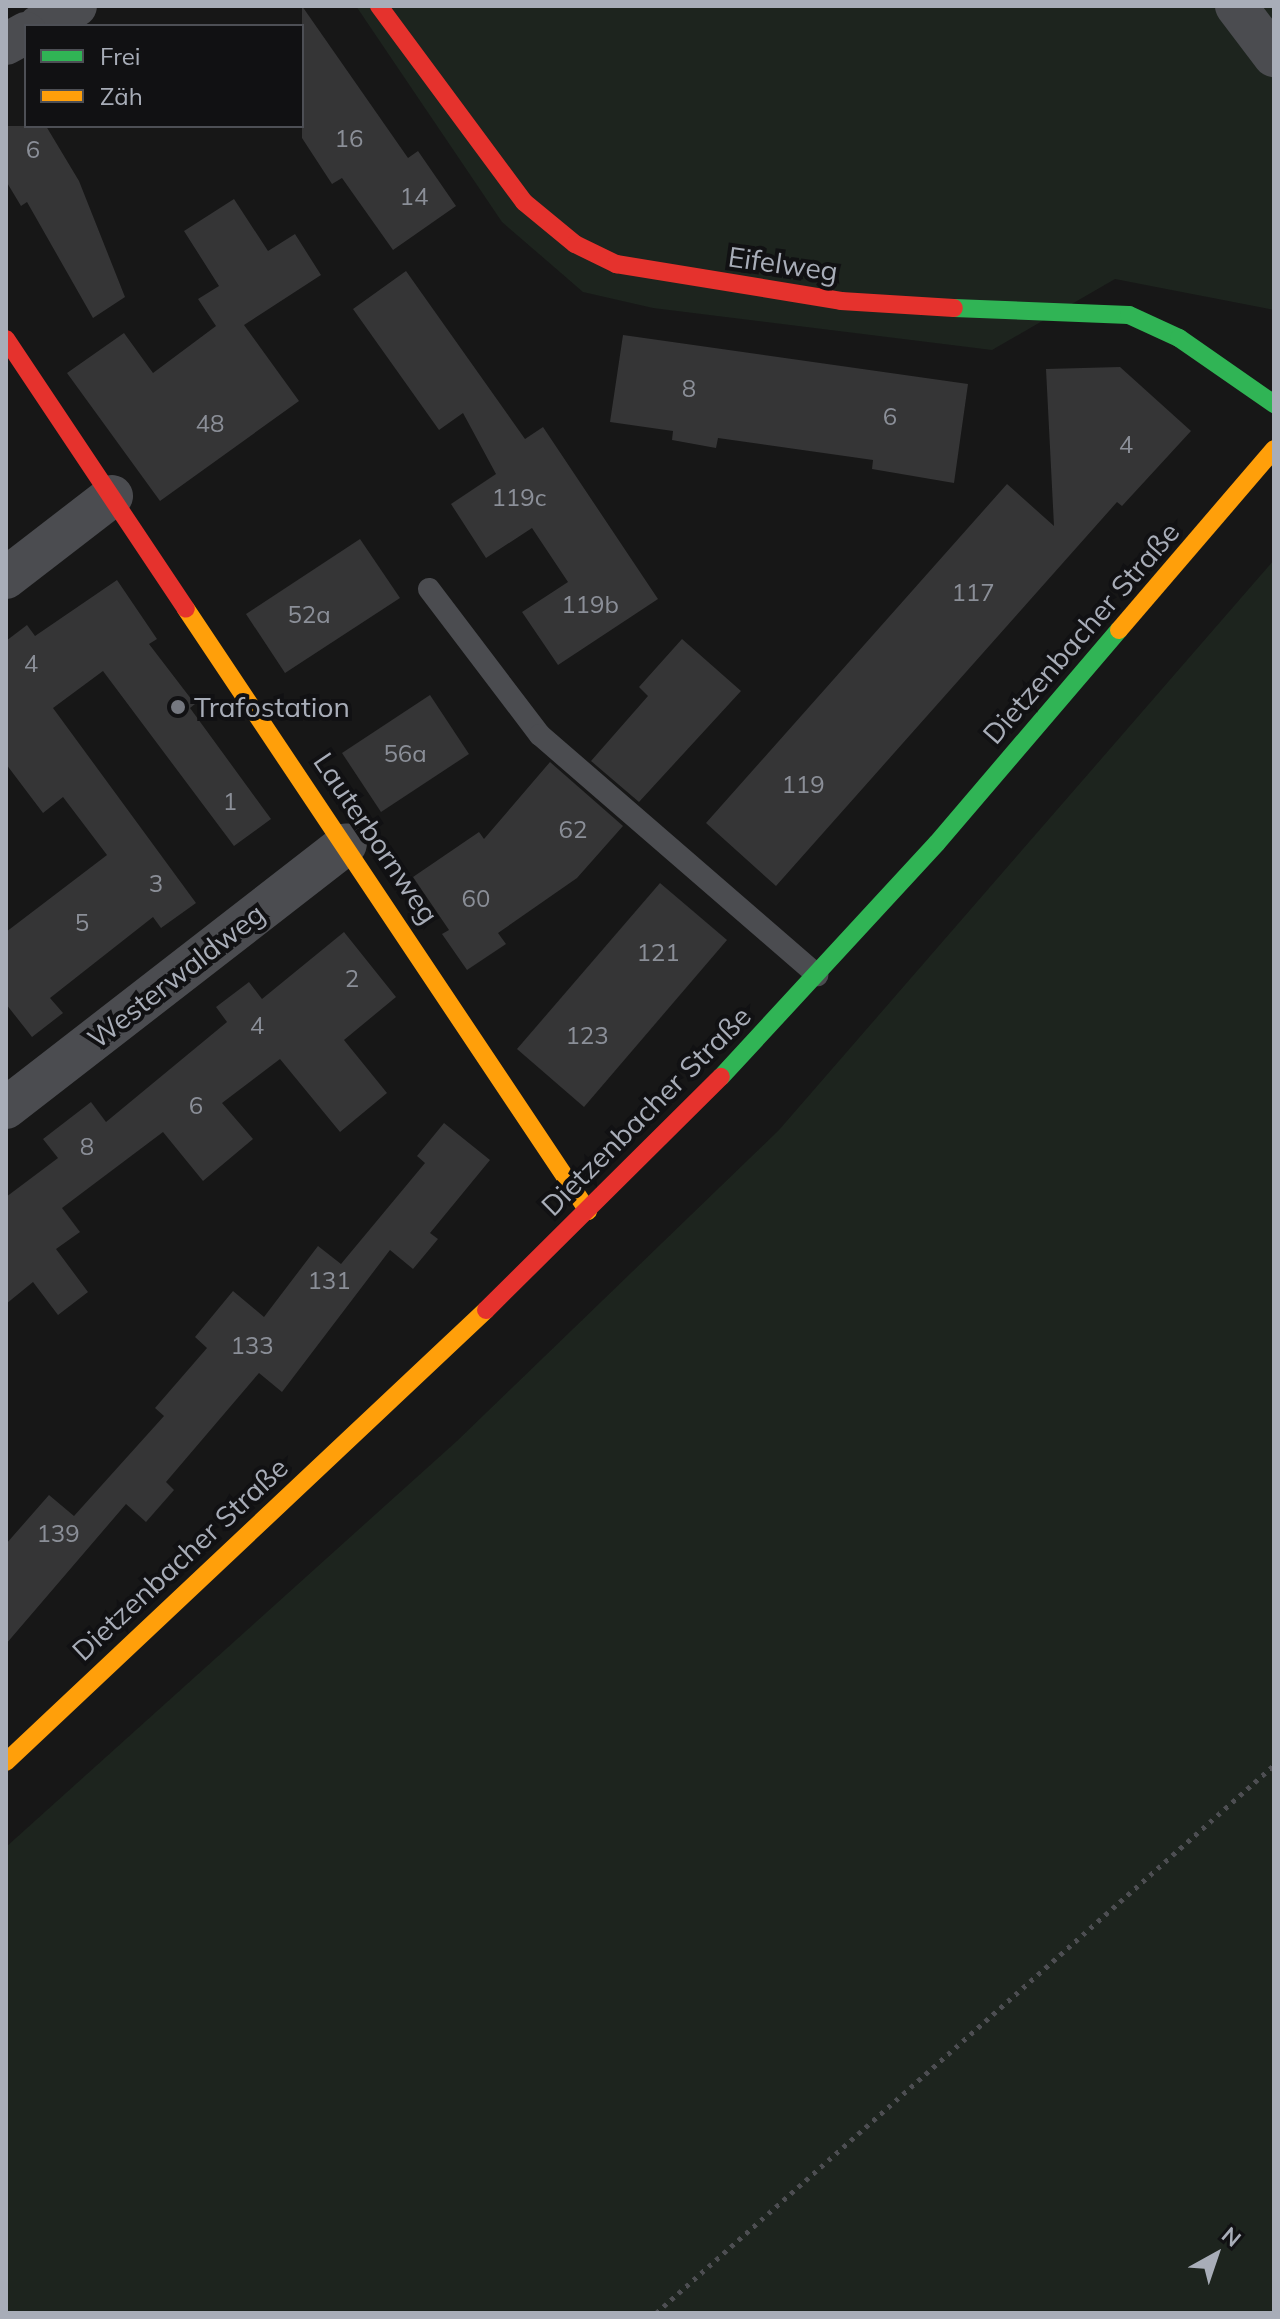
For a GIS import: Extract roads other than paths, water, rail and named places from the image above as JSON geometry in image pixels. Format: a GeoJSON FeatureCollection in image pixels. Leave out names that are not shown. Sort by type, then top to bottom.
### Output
{"type":"FeatureCollection","features":[{"type":"Feature","properties":{"kind":"street"},"geometry":{"type":"LineString","coordinates":[[43,24],[76,6]]}},
{"type":"Feature","properties":{"kind":"street","name":"Eifelweg"},"geometry":{"type":"LineString","coordinates":[[379,6],[524,202],[575,244],[616,264],[841,301],[998,311],[1096,310],[1129,315],[1179,338],[1274,404]]}},
{"type":"Feature","properties":{"kind":"street"},"geometry":{"type":"LineString","coordinates":[[1236,6],[1274,56]]}},
{"type":"Feature","properties":{"kind":"street"},"geometry":{"type":"LineString","coordinates":[[6,44],[24,34]]}},
{"type":"Feature","properties":{"kind":"street","name":"Lauterbornweg"},"geometry":{"type":"LineString","coordinates":[[6,339],[346,844],[588,1211]]}},
{"type":"Feature","properties":{"kind":"street","name":"Dietzenbacher Straße"},"geometry":{"type":"LineString","coordinates":[[6,1762],[588,1211],[817,975],[977,797],[1274,449]]}},
{"type":"Feature","properties":{"kind":"street"},"geometry":{"type":"LineString","coordinates":[[6,578],[112,496]]}},
{"type":"Feature","properties":{"kind":"street","name":"Westerwaldweg"},"geometry":{"type":"LineString","coordinates":[[6,1108],[346,844]]}},
{"type":"Feature","properties":{"kind":"lane"},"geometry":{"type":"LineString","coordinates":[[429,589],[540,735],[817,975]]}},
{"type":"Feature","properties":{"kind":"place","name":"Trafostation"},"geometry":{"type":"Point","coordinates":[178,707]}}]}
